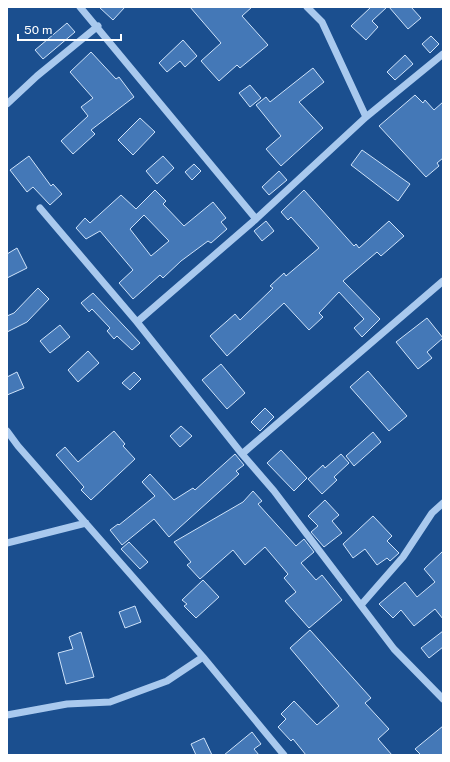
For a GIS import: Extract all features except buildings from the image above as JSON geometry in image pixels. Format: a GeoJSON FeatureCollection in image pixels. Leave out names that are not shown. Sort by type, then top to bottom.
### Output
{"type":"FeatureCollection","features":[{"type":"Feature","properties":{"kind":"street"},"geometry":{"type":"LineString","coordinates":[[80,7],[98,26],[256,219]]}},
{"type":"Feature","properties":{"kind":"street"},"geometry":{"type":"LineString","coordinates":[[307,7],[322,22],[366,117]]}},
{"type":"Feature","properties":{"kind":"street"},"geometry":{"type":"LineString","coordinates":[[7,104],[37,76],[98,26]]}},
{"type":"Feature","properties":{"kind":"street"},"geometry":{"type":"LineString","coordinates":[[137,322],[256,219],[366,117],[443,54]]}},
{"type":"Feature","properties":{"kind":"street"},"geometry":{"type":"LineString","coordinates":[[40,208],[137,322],[242,454],[274,490],[394,649],[443,699]]}},
{"type":"Feature","properties":{"kind":"street"},"geometry":{"type":"LineString","coordinates":[[242,454],[443,281]]}},
{"type":"Feature","properties":{"kind":"street"},"geometry":{"type":"LineString","coordinates":[[7,431],[18,446],[203,658],[284,755]]}},
{"type":"Feature","properties":{"kind":"street"},"geometry":{"type":"LineString","coordinates":[[361,605],[403,557],[432,513],[443,503]]}},
{"type":"Feature","properties":{"kind":"street"},"geometry":{"type":"LineString","coordinates":[[7,543],[86,523]]}},
{"type":"Feature","properties":{"kind":"street"},"geometry":{"type":"LineString","coordinates":[[7,714],[67,704],[110,702],[167,681],[203,658]]}}]}
